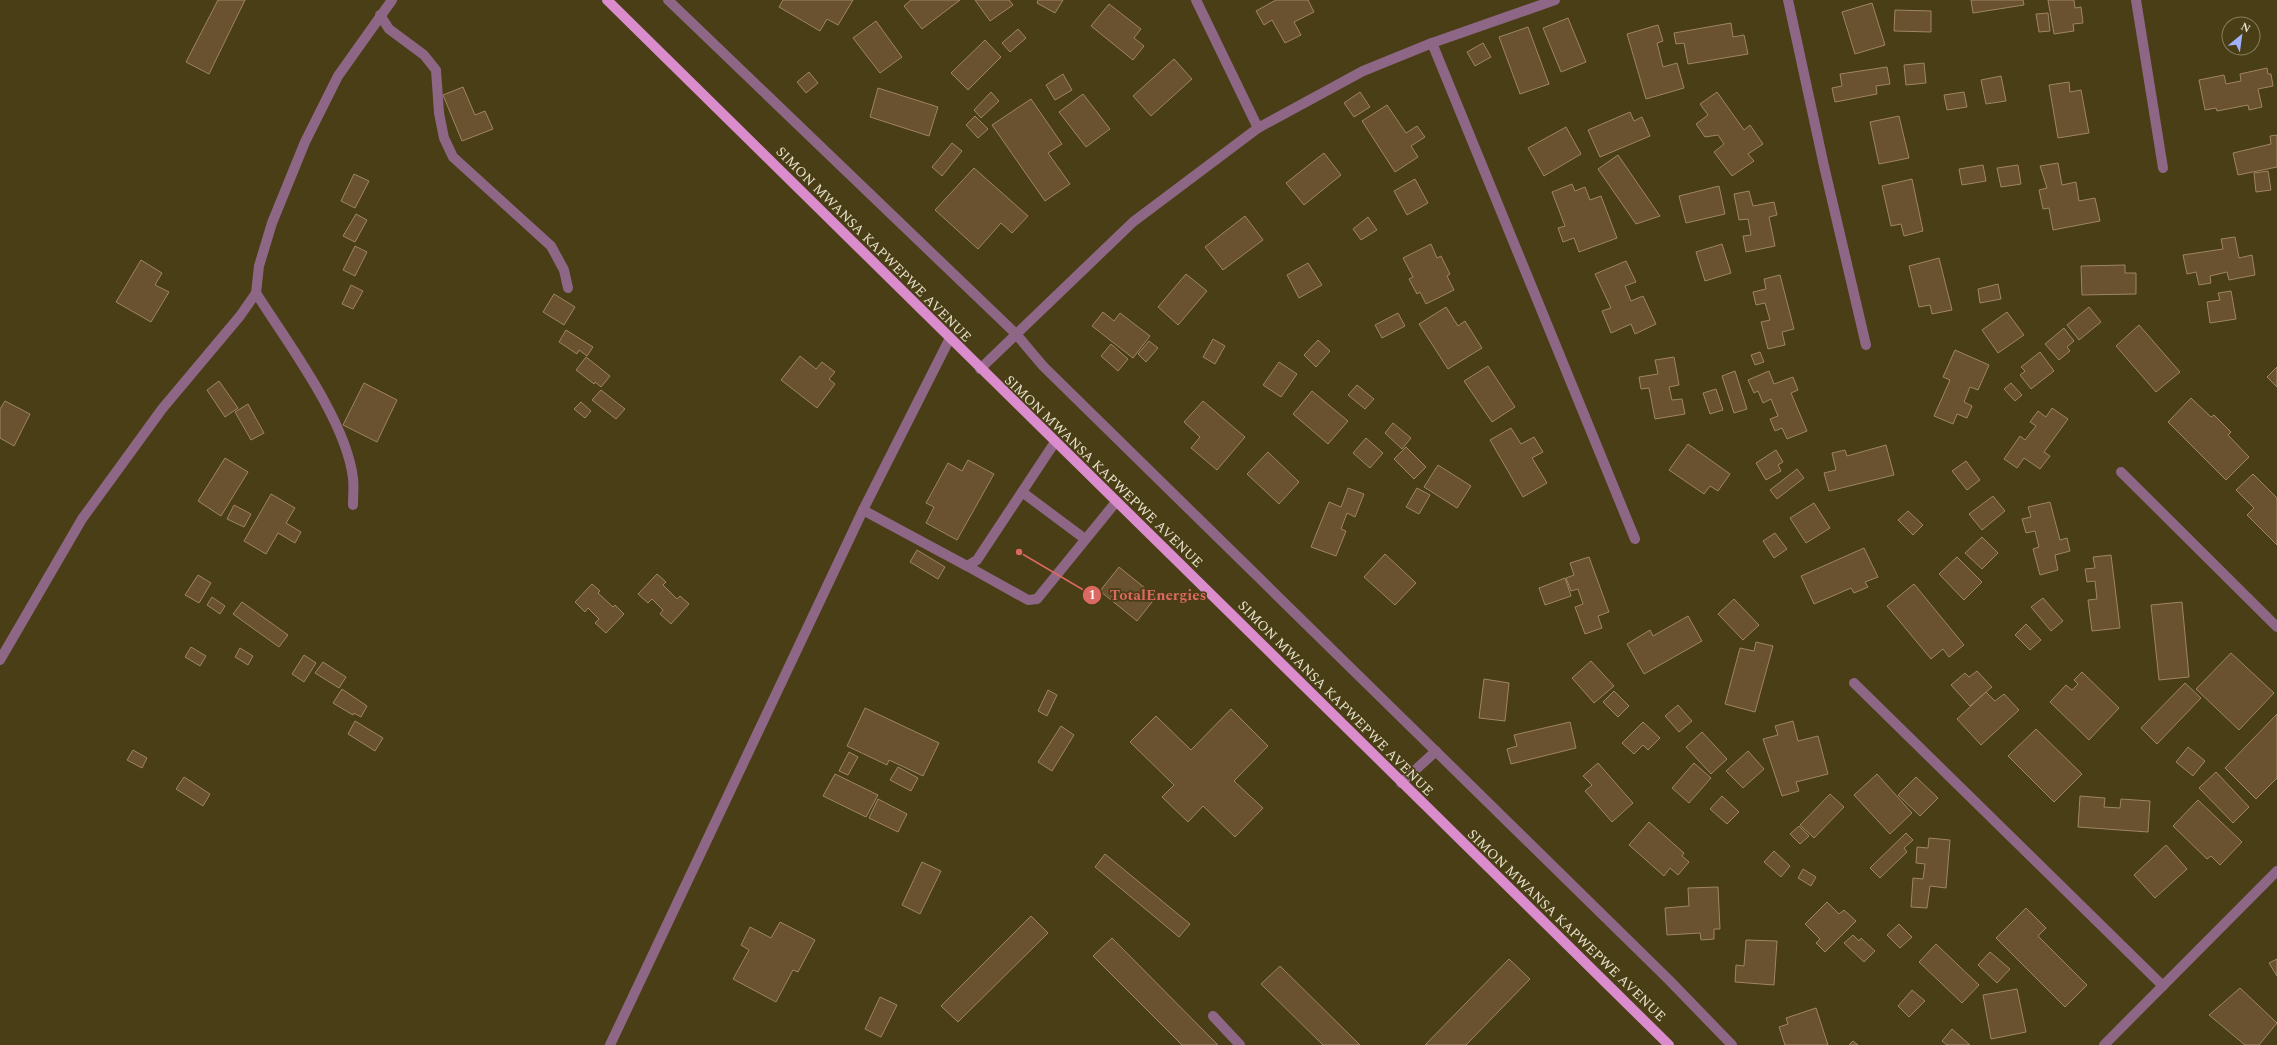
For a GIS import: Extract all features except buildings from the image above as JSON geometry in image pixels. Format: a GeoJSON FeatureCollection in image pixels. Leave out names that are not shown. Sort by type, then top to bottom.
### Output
{"type":"FeatureCollection","features":[{"type":"Feature","properties":{"kind":"main road","name":"SIMON MWANSA KAPWEPWE AVENUE"},"geometry":{"type":"LineString","coordinates":[[607,0],[980,369],[1669,1045]]}},
{"type":"Feature","properties":{"kind":"street"},"geometry":{"type":"LineString","coordinates":[[0,660],[82,519],[162,409],[236,321],[256,293],[259,266],[272,223],[305,142],[338,76],[392,0]]}},
{"type":"Feature","properties":{"kind":"street"},"geometry":{"type":"LineString","coordinates":[[668,0],[1016,334],[1044,366],[1663,974],[1732,1045]]}},
{"type":"Feature","properties":{"kind":"street"},"geometry":{"type":"LineString","coordinates":[[1196,0],[1258,128]]}},
{"type":"Feature","properties":{"kind":"street"},"geometry":{"type":"LineString","coordinates":[[980,369],[1133,222],[1258,128],[1363,71],[1432,43],[1555,0]]}},
{"type":"Feature","properties":{"kind":"street"},"geometry":{"type":"LineString","coordinates":[[1788,0],[1824,166],[1866,345]]}},
{"type":"Feature","properties":{"kind":"street"},"geometry":{"type":"LineString","coordinates":[[2136,0],[2163,168]]}},
{"type":"Feature","properties":{"kind":"street"},"geometry":{"type":"LineString","coordinates":[[380,15],[388,29],[424,55],[436,70],[439,113],[444,138],[453,157],[551,246],[564,270],[568,288]]}},
{"type":"Feature","properties":{"kind":"street"},"geometry":{"type":"LineString","coordinates":[[1432,43],[1635,539]]}},
{"type":"Feature","properties":{"kind":"street"},"geometry":{"type":"LineString","coordinates":[[256,293],[304,368],[342,436],[353,477],[353,505]]}},
{"type":"Feature","properties":{"kind":"street"},"geometry":{"type":"LineString","coordinates":[[610,1045],[863,510],[950,338]]}},
{"type":"Feature","properties":{"kind":"street"},"geometry":{"type":"LineString","coordinates":[[967,566],[977,560],[1055,442]]}},
{"type":"Feature","properties":{"kind":"street"},"geometry":{"type":"LineString","coordinates":[[2121,472],[2277,626]]}},
{"type":"Feature","properties":{"kind":"street"},"geometry":{"type":"LineString","coordinates":[[1022,492],[1085,539]]}},
{"type":"Feature","properties":{"kind":"street"},"geometry":{"type":"LineString","coordinates":[[863,510],[1028,600],[1037,599],[1116,502]]}},
{"type":"Feature","properties":{"kind":"street"},"geometry":{"type":"LineString","coordinates":[[1854,683],[2163,986]]}},
{"type":"Feature","properties":{"kind":"street"},"geometry":{"type":"LineString","coordinates":[[1401,782],[1436,751]]}},
{"type":"Feature","properties":{"kind":"street"},"geometry":{"type":"LineString","coordinates":[[2104,1045],[2277,871]]}},
{"type":"Feature","properties":{"kind":"street"},"geometry":{"type":"LineString","coordinates":[[1213,1016],[1240,1045]]}},
{"type":"Feature","properties":{"kind":"place","name":"TotalEnergies"},"geometry":{"type":"Point","coordinates":[1019,552]}}]}
